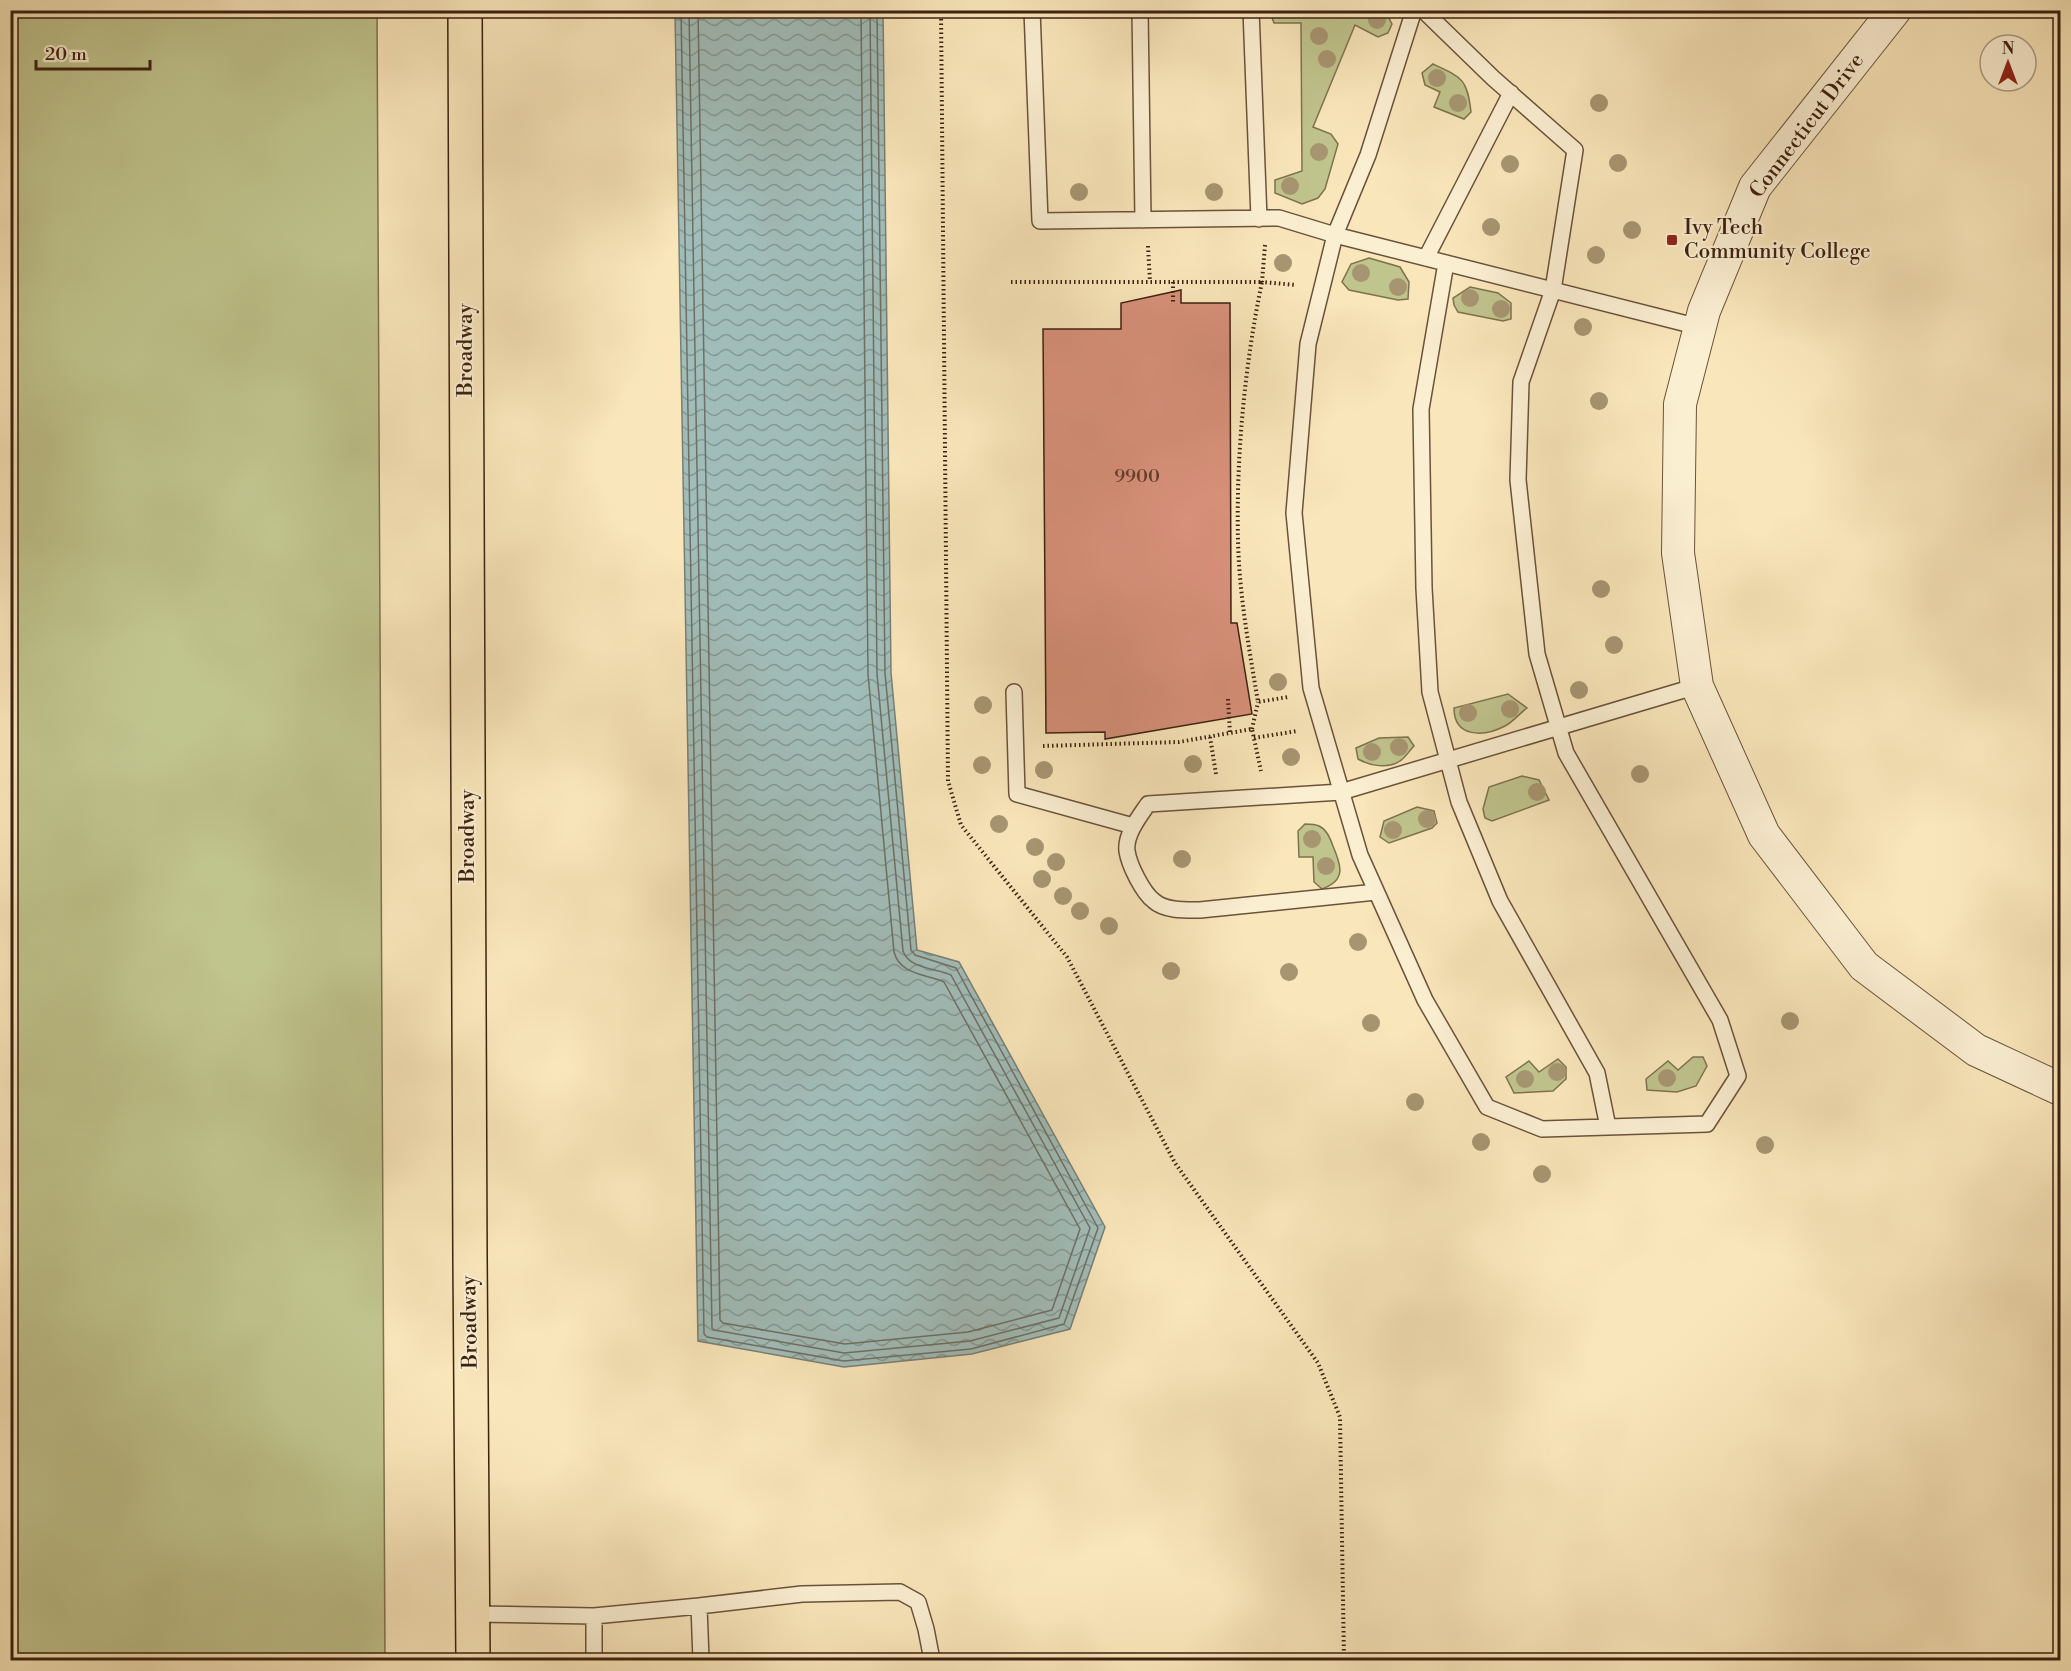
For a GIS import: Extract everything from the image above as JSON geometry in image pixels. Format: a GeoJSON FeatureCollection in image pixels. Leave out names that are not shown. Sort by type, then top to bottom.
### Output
{"type":"FeatureCollection","features":[{"type":"Feature","properties":{"kind":"main road","name":"Broadway"},"geometry":{"type":"LineString","coordinates":[[465,10],[473,1660]]}},
{"type":"Feature","properties":{"kind":"street","name":"Connecticut Drive"},"geometry":{"type":"LineString","coordinates":[[1895,10],[1755,187],[1704,311],[1680,404],[1678,553],[1697,686],[1764,835],[1864,966],[1976,1050],[2061,1089]]}},
{"type":"Feature","properties":{"kind":"lane"},"geometry":{"type":"LineString","coordinates":[[1032,10],[1040,221],[1279,218],[1335,235],[1700,327]]}},
{"type":"Feature","properties":{"kind":"lane"},"geometry":{"type":"LineString","coordinates":[[1140,10],[1143,220]]}},
{"type":"Feature","properties":{"kind":"lane"},"geometry":{"type":"LineString","coordinates":[[1251,10],[1258,219]]}},
{"type":"Feature","properties":{"kind":"lane"},"geometry":{"type":"LineString","coordinates":[[1414,10],[1368,155],[1335,235],[1308,344],[1294,513],[1311,688],[1360,855],[1425,1000],[1487,1107],[1542,1129],[1707,1124],[1738,1076],[1720,1020],[1566,753],[1537,654],[1518,480],[1521,382],[1553,290],[1575,150],[1423,10]]}},
{"type":"Feature","properties":{"kind":"lane"},"geometry":{"type":"LineString","coordinates":[[1426,258],[1511,93]]}},
{"type":"Feature","properties":{"kind":"lane"},"geometry":{"type":"LineString","coordinates":[[1446,263],[1421,409],[1424,588],[1430,692],[1459,802],[1500,901],[1597,1073],[1608,1127]]}},
{"type":"Feature","properties":{"kind":"lane"},"geometry":{"type":"LineString","coordinates":[[1376,892],[1200,910],[1178,910],[1154,902],[1136,877],[1127,850],[1133,826],[1148,804],[1341,792],[1697,686]]}},
{"type":"Feature","properties":{"kind":"lane"},"geometry":{"type":"LineString","coordinates":[[1014,692],[1017,794],[1133,826]]}},
{"type":"Feature","properties":{"kind":"lane"},"geometry":{"type":"LineString","coordinates":[[473,1614],[594,1616],[802,1594],[900,1592],[918,1602],[932,1660]]}},
{"type":"Feature","properties":{"kind":"lane"},"geometry":{"type":"LineString","coordinates":[[699,1606],[701,1660]]}},
{"type":"Feature","properties":{"kind":"lane"},"geometry":{"type":"LineString","coordinates":[[594,1616],[594,1660]]}},
{"type":"Feature","properties":{"kind":"path"},"geometry":{"type":"LineString","coordinates":[[941,10],[948,781],[961,825],[1067,957],[1175,1163],[1318,1363],[1340,1417],[1344,1660]]}},
{"type":"Feature","properties":{"kind":"path"},"geometry":{"type":"LineString","coordinates":[[1258,219],[1266,246],[1242,423],[1238,540],[1245,623],[1258,702],[1252,729],[1261,774]]}},
{"type":"Feature","properties":{"kind":"path"},"geometry":{"type":"LineString","coordinates":[[1143,220],[1150,282]]}},
{"type":"Feature","properties":{"kind":"path"},"geometry":{"type":"LineString","coordinates":[[1011,282],[1262,282]]}},
{"type":"Feature","properties":{"kind":"path"},"geometry":{"type":"LineString","coordinates":[[1173,282],[1173,303]]}},
{"type":"Feature","properties":{"kind":"path"},"geometry":{"type":"LineString","coordinates":[[1258,702],[1293,696]]}},
{"type":"Feature","properties":{"kind":"path"},"geometry":{"type":"LineString","coordinates":[[1228,699],[1230,733]]}},
{"type":"Feature","properties":{"kind":"path"},"geometry":{"type":"LineString","coordinates":[[1016,747],[1179,742],[1252,729]]}},
{"type":"Feature","properties":{"kind":"path"},"geometry":{"type":"LineString","coordinates":[[1254,738],[1299,731]]}},
{"type":"Feature","properties":{"kind":"path"},"geometry":{"type":"LineString","coordinates":[[1210,736],[1216,776]]}},
{"type":"Feature","properties":{"kind":"green space"},"geometry":{"type":"Polygon","coordinates":[[[11,10],[377,11],[385,1660],[11,1660],[11,10]]]}},
{"type":"Feature","properties":{"kind":"green space"},"geometry":{"type":"Polygon","coordinates":[[[1269,10],[1385,11],[1392,24],[1388,33],[1378,37],[1355,25],[1313,127],[1331,134],[1338,144],[1325,189],[1318,198],[1302,204],[1275,193],[1275,180],[1302,171],[1301,23],[1274,23],[1269,10]]]}},
{"type":"Feature","properties":{"kind":"green space"},"geometry":{"type":"Polygon","coordinates":[[[1433,64],[1457,77],[1465,86],[1471,112],[1464,119],[1434,107],[1440,92],[1425,85],[1422,73],[1433,64]]]}},
{"type":"Feature","properties":{"kind":"green space"},"geometry":{"type":"Polygon","coordinates":[[[1369,258],[1400,267],[1409,282],[1408,299],[1398,300],[1349,290],[1342,282],[1351,264],[1369,258]]]}},
{"type":"Feature","properties":{"kind":"green space"},"geometry":{"type":"Polygon","coordinates":[[[1470,287],[1498,293],[1511,303],[1511,319],[1503,321],[1458,312],[1453,298],[1470,287]]]}},
{"type":"Feature","properties":{"kind":"green space"},"geometry":{"type":"Polygon","coordinates":[[[1508,694],[1527,708],[1497,730],[1480,733],[1465,730],[1455,718],[1454,708],[1508,694]]]}},
{"type":"Feature","properties":{"kind":"green space"},"geometry":{"type":"Polygon","coordinates":[[[1408,737],[1414,746],[1400,761],[1379,766],[1358,759],[1356,748],[1379,738],[1408,737]]]}},
{"type":"Feature","properties":{"kind":"green space"},"geometry":{"type":"Polygon","coordinates":[[[1522,776],[1539,780],[1549,800],[1492,821],[1485,818],[1483,809],[1489,787],[1522,776]]]}},
{"type":"Feature","properties":{"kind":"green space"},"geometry":{"type":"Polygon","coordinates":[[[1417,807],[1434,811],[1437,823],[1432,828],[1389,843],[1380,837],[1384,821],[1417,807]]]}},
{"type":"Feature","properties":{"kind":"green space"},"geometry":{"type":"Polygon","coordinates":[[[1305,824],[1316,825],[1324,830],[1340,866],[1339,876],[1322,889],[1314,882],[1313,857],[1299,857],[1298,831],[1305,824]]]}},
{"type":"Feature","properties":{"kind":"green space"},"geometry":{"type":"Polygon","coordinates":[[[1693,1057],[1703,1057],[1707,1066],[1696,1086],[1677,1092],[1647,1090],[1646,1079],[1668,1061],[1678,1070],[1693,1057]]]}},
{"type":"Feature","properties":{"kind":"green space"},"geometry":{"type":"Polygon","coordinates":[[[1558,1059],[1566,1067],[1566,1079],[1553,1091],[1514,1093],[1506,1077],[1529,1061],[1539,1072],[1558,1059]]]}},
{"type":"Feature","properties":{"kind":"water"},"geometry":{"type":"Polygon","coordinates":[[[675,11],[883,11],[891,673],[917,950],[959,962],[1105,1227],[1070,1329],[972,1354],[844,1367],[698,1341],[675,11]]]}},
{"type":"Feature","properties":{"kind":"building"},"geometry":{"type":"Polygon","coordinates":[[[1181,290],[1181,303],[1230,303],[1231,623],[1237,623],[1252,714],[1105,739],[1105,732],[1046,733],[1043,329],[1121,329],[1121,303],[1181,290]]]}},
{"type":"Feature","properties":{"kind":"place","name":"Ivy Tech Community College"},"geometry":{"type":"Point","coordinates":[1672,240]}}]}
